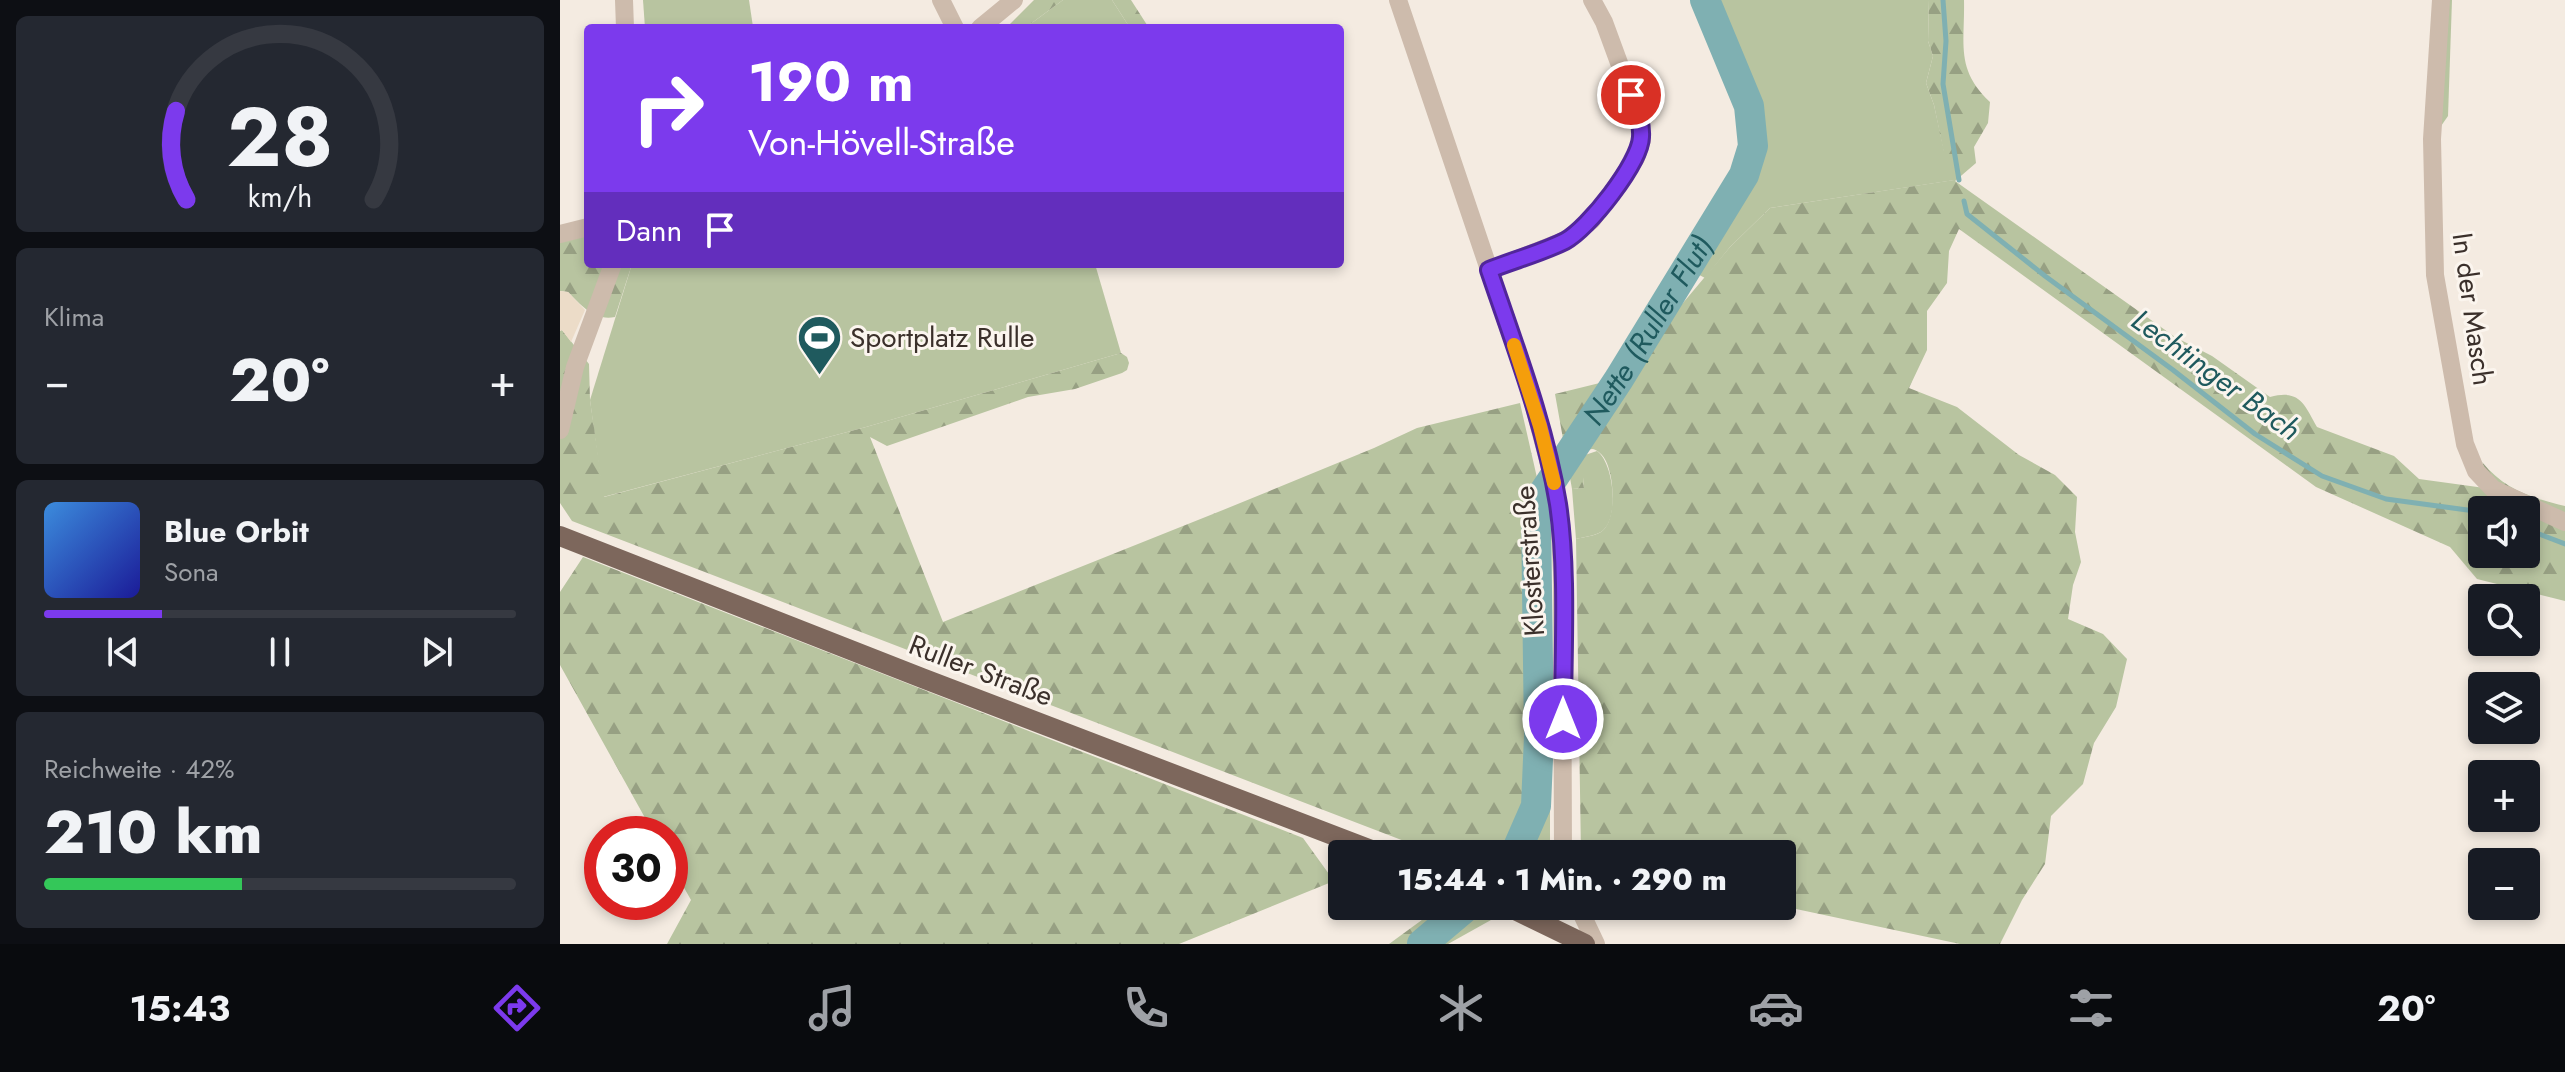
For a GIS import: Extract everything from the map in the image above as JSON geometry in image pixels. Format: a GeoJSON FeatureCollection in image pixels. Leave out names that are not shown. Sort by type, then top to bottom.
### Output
{"type":"FeatureCollection","features":[{"type":"Feature","properties":{"kind":"main road","name":"Ruller Straße"},"geometry":{"type":"LineString","coordinates":[[560,536],[1345,840]]}},
{"type":"Feature","properties":{"kind":"main road"},"geometry":{"type":"LineString","coordinates":[[1555,920],[1585,944]]}},
{"type":"Feature","properties":{"kind":"street"},"geometry":{"type":"LineString","coordinates":[[624,0],[625,24]]}},
{"type":"Feature","properties":{"kind":"street"},"geometry":{"type":"LineString","coordinates":[[941,0],[953,24]]}},
{"type":"Feature","properties":{"kind":"street"},"geometry":{"type":"LineString","coordinates":[[985,24],[1014,0]]}},
{"type":"Feature","properties":{"kind":"street","name":"Klosterstraße"},"geometry":{"type":"LineString","coordinates":[[1398,0],[1529,388],[1559,508],[1563,840]]}},
{"type":"Feature","properties":{"kind":"street"},"geometry":{"type":"LineString","coordinates":[[1489,270],[1566,240],[1592,220],[1636,158],[1642,140],[1640,120],[1604,22],[1592,0]]}},
{"type":"Feature","properties":{"kind":"street","name":"In der Masch"},"geometry":{"type":"LineString","coordinates":[[2441,0],[2432,139],[2435,275],[2465,444],[2476,471],[2493,489],[2565,522]]}},
{"type":"Feature","properties":{"kind":"street"},"geometry":{"type":"LineString","coordinates":[[560,234],[584,228]]}},
{"type":"Feature","properties":{"kind":"street"},"geometry":{"type":"LineString","coordinates":[[560,430],[575,367],[612,268]]}},
{"type":"Feature","properties":{"kind":"street"},"geometry":{"type":"LineString","coordinates":[[1585,920],[1596,944]]}},
{"type":"Feature","properties":{"kind":"green space"},"geometry":{"type":"Polygon","coordinates":[[[643,0],[749,0],[753,24],[645,24],[643,0]]]}},
{"type":"Feature","properties":{"kind":"green space"},"geometry":{"type":"Polygon","coordinates":[[[1034,0],[1063,0],[1030,24],[1010,24],[1034,0]]]}},
{"type":"Feature","properties":{"kind":"green space"},"geometry":{"type":"Polygon","coordinates":[[[1063,0],[1112,0],[1127,24],[1030,24],[1063,0]]]}},
{"type":"Feature","properties":{"kind":"green space"},"geometry":{"type":"Polygon","coordinates":[[[1112,0],[1131,0],[1146,24],[1127,24],[1112,0]]]}},
{"type":"Feature","properties":{"kind":"green space"},"geometry":{"type":"Polygon","coordinates":[[[1706,0],[1929,0],[1928,41],[1933,56],[1926,83],[1955,180],[1770,208],[1730,247],[1705,278],[1686,268],[1744,175],[1753,146],[1749,106],[1709,14],[1706,0]]]}},
{"type":"Feature","properties":{"kind":"green space"},"geometry":{"type":"Polygon","coordinates":[[[1929,0],[1964,0],[1963,42],[1967,67],[1971,78],[1990,102],[1988,123],[1974,147],[1976,163],[1955,181],[2175,337],[2212,356],[2270,397],[2288,395],[2300,400],[2317,427],[2394,456],[2419,479],[2492,489],[2482,462],[2509,486],[2531,496],[2468,496],[2468,568],[2540,568],[2540,500],[2565,506],[2565,601],[2540,595],[2540,584],[2497,584],[2477,579],[2450,547],[2316,487],[1959,229],[1949,251],[1947,283],[1927,311],[1927,350],[1909,388],[1957,407],[2019,455],[2055,475],[2077,497],[2075,532],[2081,562],[2073,585],[2068,619],[2103,634],[2127,659],[2116,707],[2094,743],[2083,784],[2051,816],[2045,864],[2000,944],[1960,944],[1796,909],[1796,840],[1581,840],[1576,539],[1601,532],[1606,526],[1613,494],[1606,461],[1594,449],[1589,450],[1584,460],[1584,488],[1572,489],[1555,394],[1620,378],[1730,247],[1770,208],[1954,180],[1947,168],[1934,105],[1926,83],[1933,56],[1928,41],[1929,0]]]}},
{"type":"Feature","properties":{"kind":"green space"},"geometry":{"type":"Polygon","coordinates":[[[2441,0],[2452,0],[2448,116],[2432,139],[2441,0]]]}},
{"type":"Feature","properties":{"kind":"green space"},"geometry":{"type":"Polygon","coordinates":[[[584,228],[584,268],[631,268],[615,317],[595,315],[568,292],[560,291],[560,238],[584,228]]]}},
{"type":"Feature","properties":{"kind":"green space","name":"Sportplatz Rulle"},"geometry":{"type":"Polygon","coordinates":[[[631,268],[1096,268],[1121,353],[866,427],[603,497],[590,400],[631,268]]]}},
{"type":"Feature","properties":{"kind":"green space"},"geometry":{"type":"Polygon","coordinates":[[[560,331],[589,364],[590,400],[604,497],[866,427],[1121,353],[1127,357],[1127,370],[1075,389],[1028,397],[887,446],[870,437],[943,622],[1223,510],[1417,428],[1520,403],[1550,535],[1550,840],[1402,840],[572,521],[560,503],[560,331]]]}},
{"type":"Feature","properties":{"kind":"green space"},"geometry":{"type":"Polygon","coordinates":[[[1597,451],[1603,457],[1611,479],[1611,516],[1601,532],[1576,539],[1572,489],[1584,488],[1582,466],[1585,455],[1597,451]]]}},
{"type":"Feature","properties":{"kind":"green space"},"geometry":{"type":"Polygon","coordinates":[[[583,557],[1303,838],[1328,873],[1328,883],[1179,944],[667,944],[680,920],[688,920],[691,900],[688,895],[688,816],[644,816],[560,665],[560,592],[583,557]]]}},
{"type":"Feature","properties":{"kind":"green space"},"geometry":{"type":"Polygon","coordinates":[[[1422,920],[1491,920],[1448,944],[1389,944],[1422,920]]]}},
{"type":"Feature","properties":{"kind":"shaded area"},"geometry":{"type":"Polygon","coordinates":[[[560,291],[568,292],[585,310],[571,342],[560,331],[560,291]]]}},
{"type":"Feature","properties":{"kind":"waterway","name":"Nette (Ruller Flut)"},"geometry":{"type":"LineString","coordinates":[[1521,840],[1536,806],[1539,736],[1536,516],[1544,492],[1619,379],[1744,175],[1753,146],[1749,106],[1705,0]]}},
{"type":"Feature","properties":{"kind":"waterway","name":"Lechtinger Bach"},"geometry":{"type":"LineString","coordinates":[[1943,0],[1946,41],[1943,84],[1959,180]]}},
{"type":"Feature","properties":{"kind":"waterway","name":"Lechtinger Bach"},"geometry":{"type":"LineString","coordinates":[[1964,201],[1967,214],[2045,276],[2255,434],[2322,476],[2386,499],[2468,510]]}},
{"type":"Feature","properties":{"kind":"waterway","name":"Lechtinger Bach"},"geometry":{"type":"LineString","coordinates":[[2540,534],[2565,544]]}},
{"type":"Feature","properties":{"kind":"waterway","name":"Nette (Ruller Flut)"},"geometry":{"type":"LineString","coordinates":[[1422,944],[1450,920]]}},
{"type":"Feature","properties":{"kind":"slow traffic"},"geometry":{"type":"LineString","coordinates":[[1514,345],[1529,388],[1554,483]]}},
{"type":"Feature","properties":{"kind":"place","name":"Sportplatz Rulle"},"geometry":{"type":"Point","coordinates":[819,376]}},
{"type":"Feature","properties":{"kind":"route"},"geometry":{"type":"LineString","coordinates":[[1563,719],[1559,508],[1529,388],[1489,270],[1566,240],[1592,220],[1636,158],[1642,140],[1640,120],[1631,95]]}}]}
